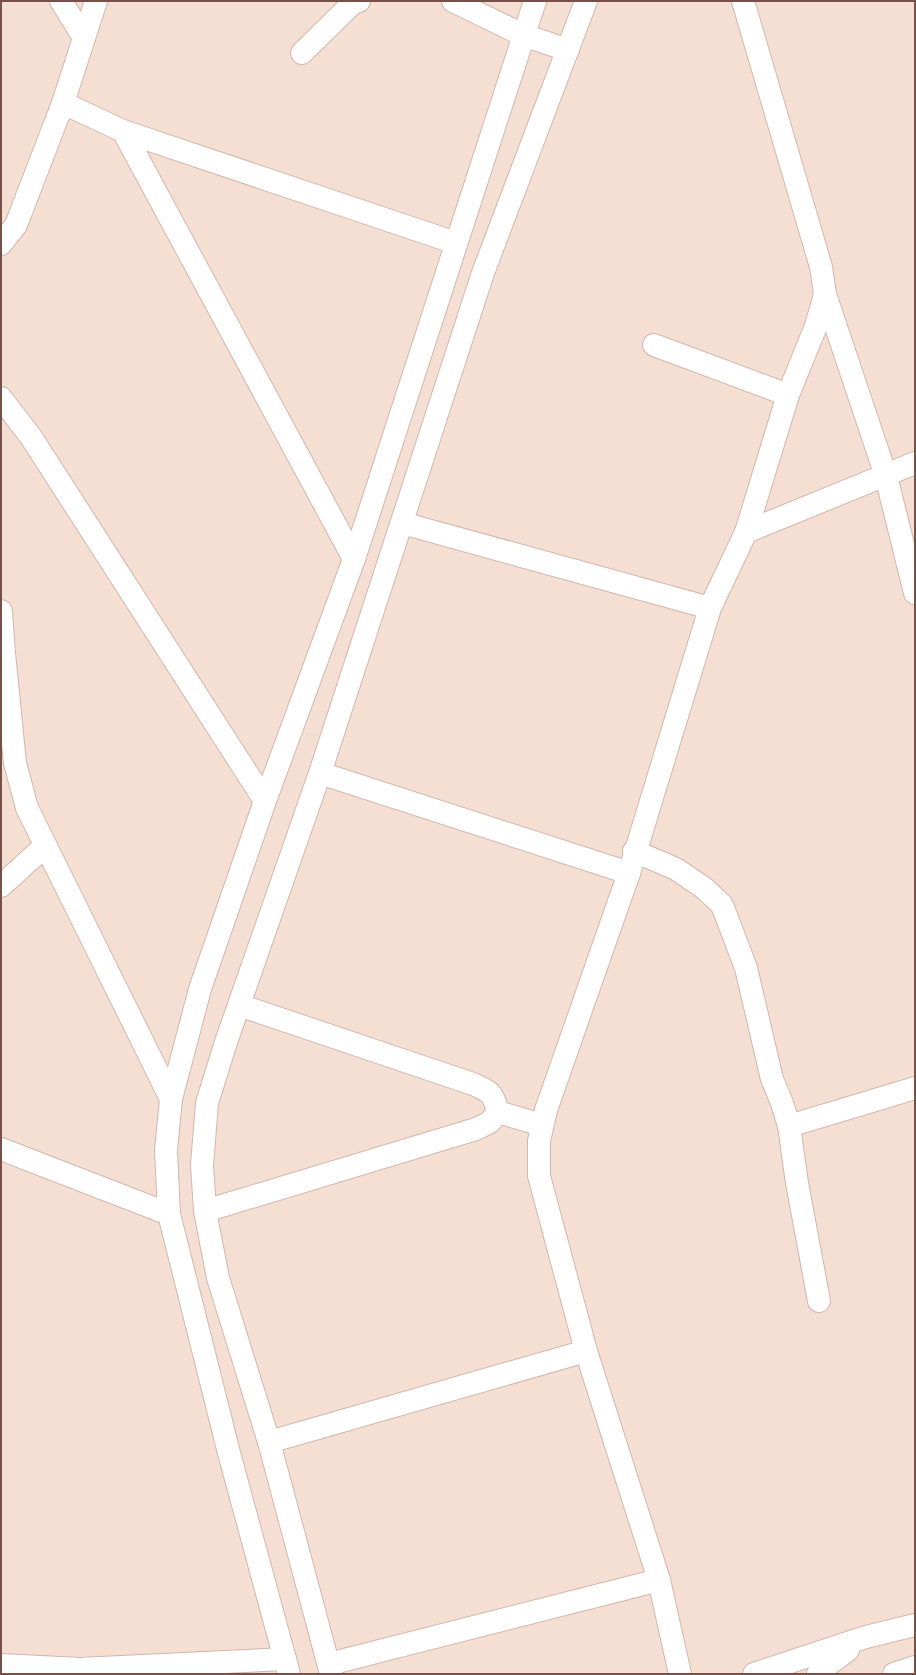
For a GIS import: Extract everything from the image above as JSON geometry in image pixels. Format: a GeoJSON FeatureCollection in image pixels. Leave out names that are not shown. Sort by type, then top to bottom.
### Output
{"type":"FeatureCollection","features":[{"type":"Feature","properties":{"kind":"street"},"geometry":{"type":"LineString","coordinates":[[61,1],[84,38]]}},
{"type":"Feature","properties":{"kind":"street"},"geometry":{"type":"LineString","coordinates":[[1,244],[16,225],[63,103],[96,1]]}},
{"type":"Feature","properties":{"kind":"street"},"geometry":{"type":"LineString","coordinates":[[302,53],[356,1]]}},
{"type":"Feature","properties":{"kind":"street"},"geometry":{"type":"LineString","coordinates":[[453,1],[523,35],[568,50]]}},
{"type":"Feature","properties":{"kind":"street"},"geometry":{"type":"LineString","coordinates":[[1,1665],[80,1669],[287,1666],[229,1453],[169,1214],[166,1150],[170,1099],[200,988],[265,801],[354,559],[535,1]]}},
{"type":"Feature","properties":{"kind":"street"},"geometry":{"type":"LineString","coordinates":[[586,1],[483,273],[320,773],[226,1042],[207,1103],[202,1165],[205,1211],[218,1278],[269,1442],[330,1669],[659,1580]]}},
{"type":"Feature","properties":{"kind":"street"},"geometry":{"type":"LineString","coordinates":[[743,1],[821,267],[825,294],[886,476],[915,593]]}},
{"type":"Feature","properties":{"kind":"street"},"geometry":{"type":"LineString","coordinates":[[63,103],[123,131],[456,243]]}},
{"type":"Feature","properties":{"kind":"street"},"geometry":{"type":"LineString","coordinates":[[123,131],[354,559]]}},
{"type":"Feature","properties":{"kind":"street"},"geometry":{"type":"LineString","coordinates":[[680,1674],[659,1580],[586,1351],[539,1176],[539,1141],[546,1110],[628,873],[710,608],[746,532],[788,395],[816,326],[825,294]]}},
{"type":"Feature","properties":{"kind":"street"},"geometry":{"type":"LineString","coordinates":[[654,345],[788,395]]}},
{"type":"Feature","properties":{"kind":"street"},"geometry":{"type":"LineString","coordinates":[[1,398],[31,437],[265,801]]}},
{"type":"Feature","properties":{"kind":"street"},"geometry":{"type":"LineString","coordinates":[[746,532],[915,463]]}},
{"type":"Feature","properties":{"kind":"street"},"geometry":{"type":"LineString","coordinates":[[402,523],[710,608]]}},
{"type":"Feature","properties":{"kind":"street"},"geometry":{"type":"LineString","coordinates":[[1,611],[15,763],[27,808],[170,1099]]}},
{"type":"Feature","properties":{"kind":"street"},"geometry":{"type":"LineString","coordinates":[[320,773],[628,873]]}},
{"type":"Feature","properties":{"kind":"street"},"geometry":{"type":"LineString","coordinates":[[1,886],[45,846]]}},
{"type":"Feature","properties":{"kind":"street"},"geometry":{"type":"LineString","coordinates":[[634,851],[676,870],[704,888],[722,905],[746,968],[772,1079],[782,1103],[789,1126],[797,1183],[819,1301]]}},
{"type":"Feature","properties":{"kind":"street"},"geometry":{"type":"LineString","coordinates":[[239,1006],[473,1084],[485,1090],[494,1097],[498,1112]]}},
{"type":"Feature","properties":{"kind":"street"},"geometry":{"type":"LineString","coordinates":[[789,1126],[915,1088]]}},
{"type":"Feature","properties":{"kind":"street"},"geometry":{"type":"LineString","coordinates":[[498,1112],[542,1125]]}},
{"type":"Feature","properties":{"kind":"street"},"geometry":{"type":"LineString","coordinates":[[205,1211],[476,1129],[490,1122],[498,1112]]}},
{"type":"Feature","properties":{"kind":"street"},"geometry":{"type":"LineString","coordinates":[[1,1149],[169,1214]]}},
{"type":"Feature","properties":{"kind":"street"},"geometry":{"type":"LineString","coordinates":[[269,1442],[586,1351]]}},
{"type":"Feature","properties":{"kind":"street"},"geometry":{"type":"LineString","coordinates":[[754,1674],[866,1638],[915,1625]]}},
{"type":"Feature","properties":{"kind":"street"},"geometry":{"type":"LineString","coordinates":[[818,1674],[820,1670],[866,1638]]}},
{"type":"Feature","properties":{"kind":"street"},"geometry":{"type":"LineString","coordinates":[[894,1674],[915,1667]]}},
{"type":"Feature","properties":{"kind":"shaded area"},"geometry":{"type":"Polygon","coordinates":[[[1,1],[915,1],[915,1674],[1,1674],[1,1]]]}}]}
